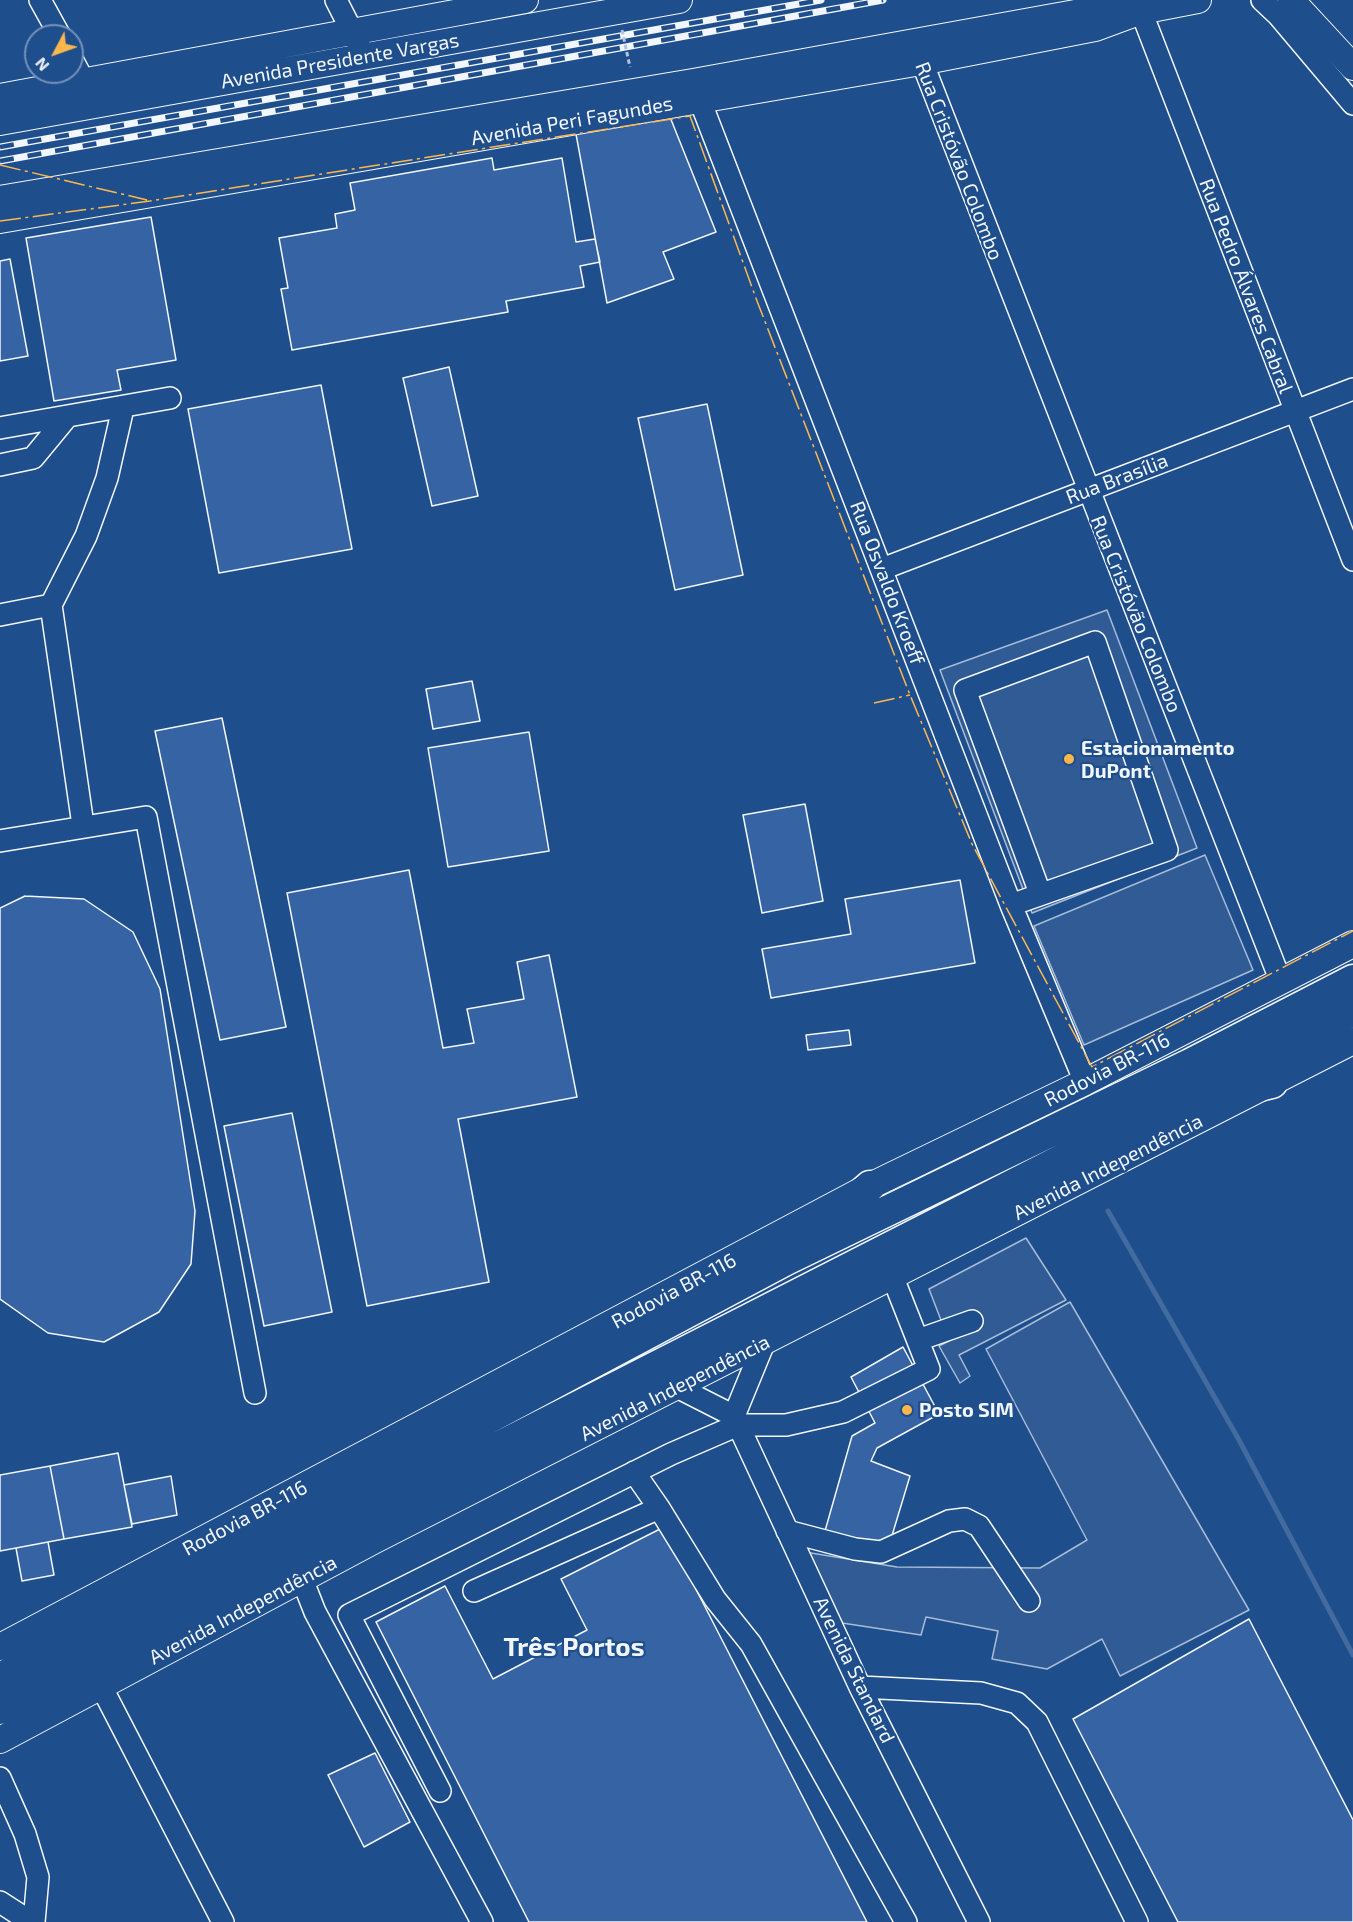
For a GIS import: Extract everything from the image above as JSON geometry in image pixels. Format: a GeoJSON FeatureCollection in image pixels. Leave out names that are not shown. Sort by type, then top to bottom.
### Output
{"type":"FeatureCollection","features":[{"type":"Feature","properties":{"kind":"highway","name":"Rodovia BR-116"},"geometry":{"type":"LineString","coordinates":[[0,1678],[786,1260],[1190,1064],[1353,980]]}},
{"type":"Feature","properties":{"kind":"highway"},"geometry":{"type":"LineString","coordinates":[[0,1709],[361,1517],[1353,1011]]}},
{"type":"Feature","properties":{"kind":"highway"},"geometry":{"type":"LineString","coordinates":[[1165,1108],[1272,1083]]}},
{"type":"Feature","properties":{"kind":"highway"},"geometry":{"type":"LineString","coordinates":[[786,1260],[870,1186]]}},
{"type":"Feature","properties":{"kind":"main road","name":"Avenida Presidente Vargas"},"geometry":{"type":"LineString","coordinates":[[84,82],[525,0]]}},
{"type":"Feature","properties":{"kind":"main road","name":"Avenida Presidente Vargas"},"geometry":{"type":"LineString","coordinates":[[0,122],[679,0]]}},
{"type":"Feature","properties":{"kind":"main road","name":"Avenida Peri Fagundes"},"geometry":{"type":"LineString","coordinates":[[0,200],[56,199],[918,53],[1095,28],[1141,11],[1198,0]]}},
{"type":"Feature","properties":{"kind":"main road"},"geometry":{"type":"LineString","coordinates":[[1291,0],[1353,67]]}},
{"type":"Feature","properties":{"kind":"main road"},"geometry":{"type":"LineString","coordinates":[[1309,0],[1353,47]]}},
{"type":"Feature","properties":{"kind":"main road","name":"Avenida Presidente Vargas"},"geometry":{"type":"LineString","coordinates":[[0,97],[73,84]]}},
{"type":"Feature","properties":{"kind":"main road","name":"Avenida Peri Fagundes"},"geometry":{"type":"LineString","coordinates":[[0,220],[56,199]]}},
{"type":"Feature","properties":{"kind":"main road","name":"Rodovia BR-116"},"geometry":{"type":"LineString","coordinates":[[0,1647],[870,1186],[1085,1082],[1353,944]]}},
{"type":"Feature","properties":{"kind":"main road","name":"Avenida Independência"},"geometry":{"type":"LineString","coordinates":[[0,1740],[302,1579],[1353,1041]]}},
{"type":"Feature","properties":{"kind":"street"},"geometry":{"type":"LineString","coordinates":[[40,0],[53,24]]}},
{"type":"Feature","properties":{"kind":"street"},"geometry":{"type":"LineString","coordinates":[[336,0],[365,56]]}},
{"type":"Feature","properties":{"kind":"street"},"geometry":{"type":"LineString","coordinates":[[1262,0],[1278,15],[1353,104]]}},
{"type":"Feature","properties":{"kind":"street","name":"Rua Pedro Álvares Cabral"},"geometry":{"type":"LineString","coordinates":[[1141,11],[1353,560]]}},
{"type":"Feature","properties":{"kind":"street","name":"Rua Cristóvão Colombo"},"geometry":{"type":"LineString","coordinates":[[918,53],[1281,982]]}},
{"type":"Feature","properties":{"kind":"street"},"geometry":{"type":"LineString","coordinates":[[84,82],[95,105]]}},
{"type":"Feature","properties":{"kind":"street","name":"Rua Osvaldo Kroeff"},"geometry":{"type":"LineString","coordinates":[[696,91],[1011,905],[1085,1082]]}},
{"type":"Feature","properties":{"kind":"street","name":"Rua Brasília"},"geometry":{"type":"LineString","coordinates":[[882,569],[1353,389]]}},
{"type":"Feature","properties":{"kind":"street"},"geometry":{"type":"LineString","coordinates":[[0,428],[170,398]]}},
{"type":"Feature","properties":{"kind":"street"},"geometry":{"type":"LineString","coordinates":[[83,825],[51,605],[86,536],[107,478],[123,408]]}},
{"type":"Feature","properties":{"kind":"street"},"geometry":{"type":"LineString","coordinates":[[0,465],[33,458],[66,418]]}},
{"type":"Feature","properties":{"kind":"street"},"geometry":{"type":"LineString","coordinates":[[0,615],[51,605]]}},
{"type":"Feature","properties":{"kind":"street"},"geometry":{"type":"LineString","coordinates":[[1011,905],[1167,850],[1095,642],[965,690],[1040,893]]}},
{"type":"Feature","properties":{"kind":"street"},"geometry":{"type":"LineString","coordinates":[[0,841],[83,825],[146,817],[255,1394]]}},
{"type":"Feature","properties":{"kind":"street"},"geometry":{"type":"LineString","coordinates":[[677,1387],[736,1421],[786,1425],[843,1412],[929,1369],[893,1278]]}},
{"type":"Feature","properties":{"kind":"street"},"geometry":{"type":"LineString","coordinates":[[918,1340],[972,1321]]}},
{"type":"Feature","properties":{"kind":"street"},"geometry":{"type":"LineString","coordinates":[[440,1791],[349,1615],[736,1421],[764,1343]]}},
{"type":"Feature","properties":{"kind":"street","name":"Avenida Standard"},"geometry":{"type":"LineString","coordinates":[[736,1421],[860,1687],[979,1922]]}},
{"type":"Feature","properties":{"kind":"street"},"geometry":{"type":"LineString","coordinates":[[634,1472],[716,1599],[751,1644],[906,1922]]}},
{"type":"Feature","properties":{"kind":"street"},"geometry":{"type":"LineString","coordinates":[[474,1591],[659,1508]]}},
{"type":"Feature","properties":{"kind":"street"},"geometry":{"type":"LineString","coordinates":[[787,1531],[855,1549],[880,1552],[949,1521],[965,1519],[978,1526],[1029,1601]]}},
{"type":"Feature","properties":{"kind":"street"},"geometry":{"type":"LineString","coordinates":[[302,1579],[315,1612],[482,1922]]}},
{"type":"Feature","properties":{"kind":"street"},"geometry":{"type":"LineString","coordinates":[[101,1686],[223,1922]]}},
{"type":"Feature","properties":{"kind":"street"},"geometry":{"type":"LineString","coordinates":[[860,1687],[981,1693],[1017,1703],[1037,1722],[1137,1922]]}},
{"type":"Feature","properties":{"kind":"street"},"geometry":{"type":"LineString","coordinates":[[0,1778],[25,1834],[38,1877],[33,1922],[0,1902]]}},
{"type":"Feature","properties":{"kind":"path"},"geometry":{"type":"LineString","coordinates":[[622,30],[630,67]]}},
{"type":"Feature","properties":{"kind":"shaded area","name":"Estacionamento DuPont"},"geometry":{"type":"Polygon","coordinates":[[[1107,610],[1197,848],[1032,913],[940,670],[1107,610]]]}},
{"type":"Feature","properties":{"kind":"shaded area"},"geometry":{"type":"Polygon","coordinates":[[[1205,855],[1253,970],[1084,1045],[1034,926],[1205,855]]]}},
{"type":"Feature","properties":{"kind":"shaded area"},"geometry":{"type":"Polygon","coordinates":[[[1026,1238],[1066,1300],[959,1355],[970,1376],[960,1383],[939,1346],[949,1341],[929,1289],[1026,1238]]]}},
{"type":"Feature","properties":{"kind":"shaded area"},"geometry":{"type":"Polygon","coordinates":[[[1070,1302],[1249,1610],[1120,1676],[1102,1639],[1047,1669],[992,1659],[998,1631],[926,1617],[921,1635],[842,1623],[805,1552],[897,1567],[1040,1568],[1087,1540],[986,1349],[1070,1302]]]}},
{"type":"Feature","properties":{"kind":"building"},"geometry":{"type":"Polygon","coordinates":[[[670,117],[716,232],[663,252],[674,279],[607,303],[576,134],[670,117]]]}},
{"type":"Feature","properties":{"kind":"building"},"geometry":{"type":"Polygon","coordinates":[[[492,158],[494,170],[562,158],[576,242],[595,239],[600,262],[580,266],[584,287],[506,301],[508,312],[292,350],[281,289],[288,288],[279,238],[337,228],[335,214],[355,210],[350,183],[492,158]]]}},
{"type":"Feature","properties":{"kind":"building"},"geometry":{"type":"Polygon","coordinates":[[[151,217],[176,360],[117,370],[121,390],[54,401],[26,238],[151,217]]]}},
{"type":"Feature","properties":{"kind":"building"},"geometry":{"type":"Polygon","coordinates":[[[10,259],[28,356],[0,361],[0,261],[10,259]]]}},
{"type":"Feature","properties":{"kind":"building"},"geometry":{"type":"Polygon","coordinates":[[[449,367],[478,496],[432,506],[403,378],[449,367]]]}},
{"type":"Feature","properties":{"kind":"building"},"geometry":{"type":"Polygon","coordinates":[[[321,385],[352,549],[219,573],[188,409],[321,385]]]}},
{"type":"Feature","properties":{"kind":"building"},"geometry":{"type":"Polygon","coordinates":[[[707,404],[743,575],[675,590],[638,418],[707,404]]]}},
{"type":"Feature","properties":{"kind":"building"},"geometry":{"type":"Polygon","coordinates":[[[472,681],[480,721],[433,729],[426,689],[472,681]]]}},
{"type":"Feature","properties":{"kind":"building"},"geometry":{"type":"Polygon","coordinates":[[[222,718],[286,1027],[220,1040],[155,731],[222,718]]]}},
{"type":"Feature","properties":{"kind":"building"},"geometry":{"type":"Polygon","coordinates":[[[529,732],[549,851],[448,867],[428,748],[529,732]]]}},
{"type":"Feature","properties":{"kind":"building"},"geometry":{"type":"Polygon","coordinates":[[[805,804],[823,901],[762,913],[743,815],[805,804]]]}},
{"type":"Feature","properties":{"kind":"building"},"geometry":{"type":"Polygon","coordinates":[[[409,870],[443,1048],[474,1043],[467,1009],[524,999],[517,962],[549,955],[577,1097],[458,1119],[489,1282],[367,1306],[287,893],[409,870]]]}},
{"type":"Feature","properties":{"kind":"building"},"geometry":{"type":"Polygon","coordinates":[[[960,880],[975,963],[771,998],[762,949],[851,934],[845,899],[960,880]]]}},
{"type":"Feature","properties":{"kind":"building"},"geometry":{"type":"Polygon","coordinates":[[[25,896],[84,899],[133,932],[160,989],[195,1211],[191,1264],[159,1312],[104,1342],[48,1333],[0,1299],[0,908],[25,896]]]}},
{"type":"Feature","properties":{"kind":"building"},"geometry":{"type":"Polygon","coordinates":[[[849,1030],[851,1045],[808,1050],[806,1035],[849,1030]]]}},
{"type":"Feature","properties":{"kind":"building"},"geometry":{"type":"Polygon","coordinates":[[[292,1113],[332,1312],[264,1326],[224,1126],[292,1113]]]}},
{"type":"Feature","properties":{"kind":"building"},"geometry":{"type":"Polygon","coordinates":[[[903,1347],[939,1414],[877,1448],[871,1461],[910,1476],[884,1562],[821,1545],[852,1436],[875,1423],[851,1377],[903,1347]]]}},
{"type":"Feature","properties":{"kind":"building"},"geometry":{"type":"Polygon","coordinates":[[[118,1453],[132,1527],[64,1539],[50,1466],[118,1453]]]}},
{"type":"Feature","properties":{"kind":"building"},"geometry":{"type":"Polygon","coordinates":[[[50,1466],[64,1539],[0,1551],[0,1475],[50,1466]]]}},
{"type":"Feature","properties":{"kind":"building"},"geometry":{"type":"Polygon","coordinates":[[[171,1476],[177,1515],[132,1524],[124,1485],[171,1476]]]}},
{"type":"Feature","properties":{"kind":"building"},"geometry":{"type":"Polygon","coordinates":[[[664,1527],[867,1922],[529,1922],[376,1622],[445,1586],[493,1679],[587,1630],[561,1579],[664,1527]]]}},
{"type":"Feature","properties":{"kind":"building"},"geometry":{"type":"Polygon","coordinates":[[[48,1542],[54,1575],[22,1581],[16,1548],[48,1542]]]}},
{"type":"Feature","properties":{"kind":"building"},"geometry":{"type":"Polygon","coordinates":[[[1249,1619],[1353,1820],[1353,1922],[1178,1922],[1073,1719],[1249,1619]]]}},
{"type":"Feature","properties":{"kind":"building"},"geometry":{"type":"Polygon","coordinates":[[[375,1753],[410,1822],[364,1847],[328,1775],[375,1753]]]}},
{"type":"Feature","properties":{"kind":"waterway"},"geometry":{"type":"LineString","coordinates":[[1108,1211],[1239,1440],[1353,1655]]}},
{"type":"Feature","properties":{"kind":"railway"},"geometry":{"type":"LineString","coordinates":[[0,147],[821,0]]}},
{"type":"Feature","properties":{"kind":"railway"},"geometry":{"type":"LineString","coordinates":[[0,161],[883,0]]}},
{"type":"Feature","properties":{"kind":"power"},"geometry":{"type":"LineString","coordinates":[[0,221],[150,201],[690,116],[757,301],[910,695],[972,844],[1092,1067],[1353,931]]}},
{"type":"Feature","properties":{"kind":"power"},"geometry":{"type":"LineString","coordinates":[[0,165],[147,200]]}},
{"type":"Feature","properties":{"kind":"power"},"geometry":{"type":"LineString","coordinates":[[874,703],[910,695]]}},
{"type":"Feature","properties":{"kind":"place","name":"Estacionamento DuPont"},"geometry":{"type":"Point","coordinates":[1069,759]}},
{"type":"Feature","properties":{"kind":"place","name":"Posto SIM"},"geometry":{"type":"Point","coordinates":[907,1410]}},
{"type":"Feature","properties":{"kind":"district","name":"Três Portos"},"geometry":{"type":"Point","coordinates":[574,1647]}}]}
